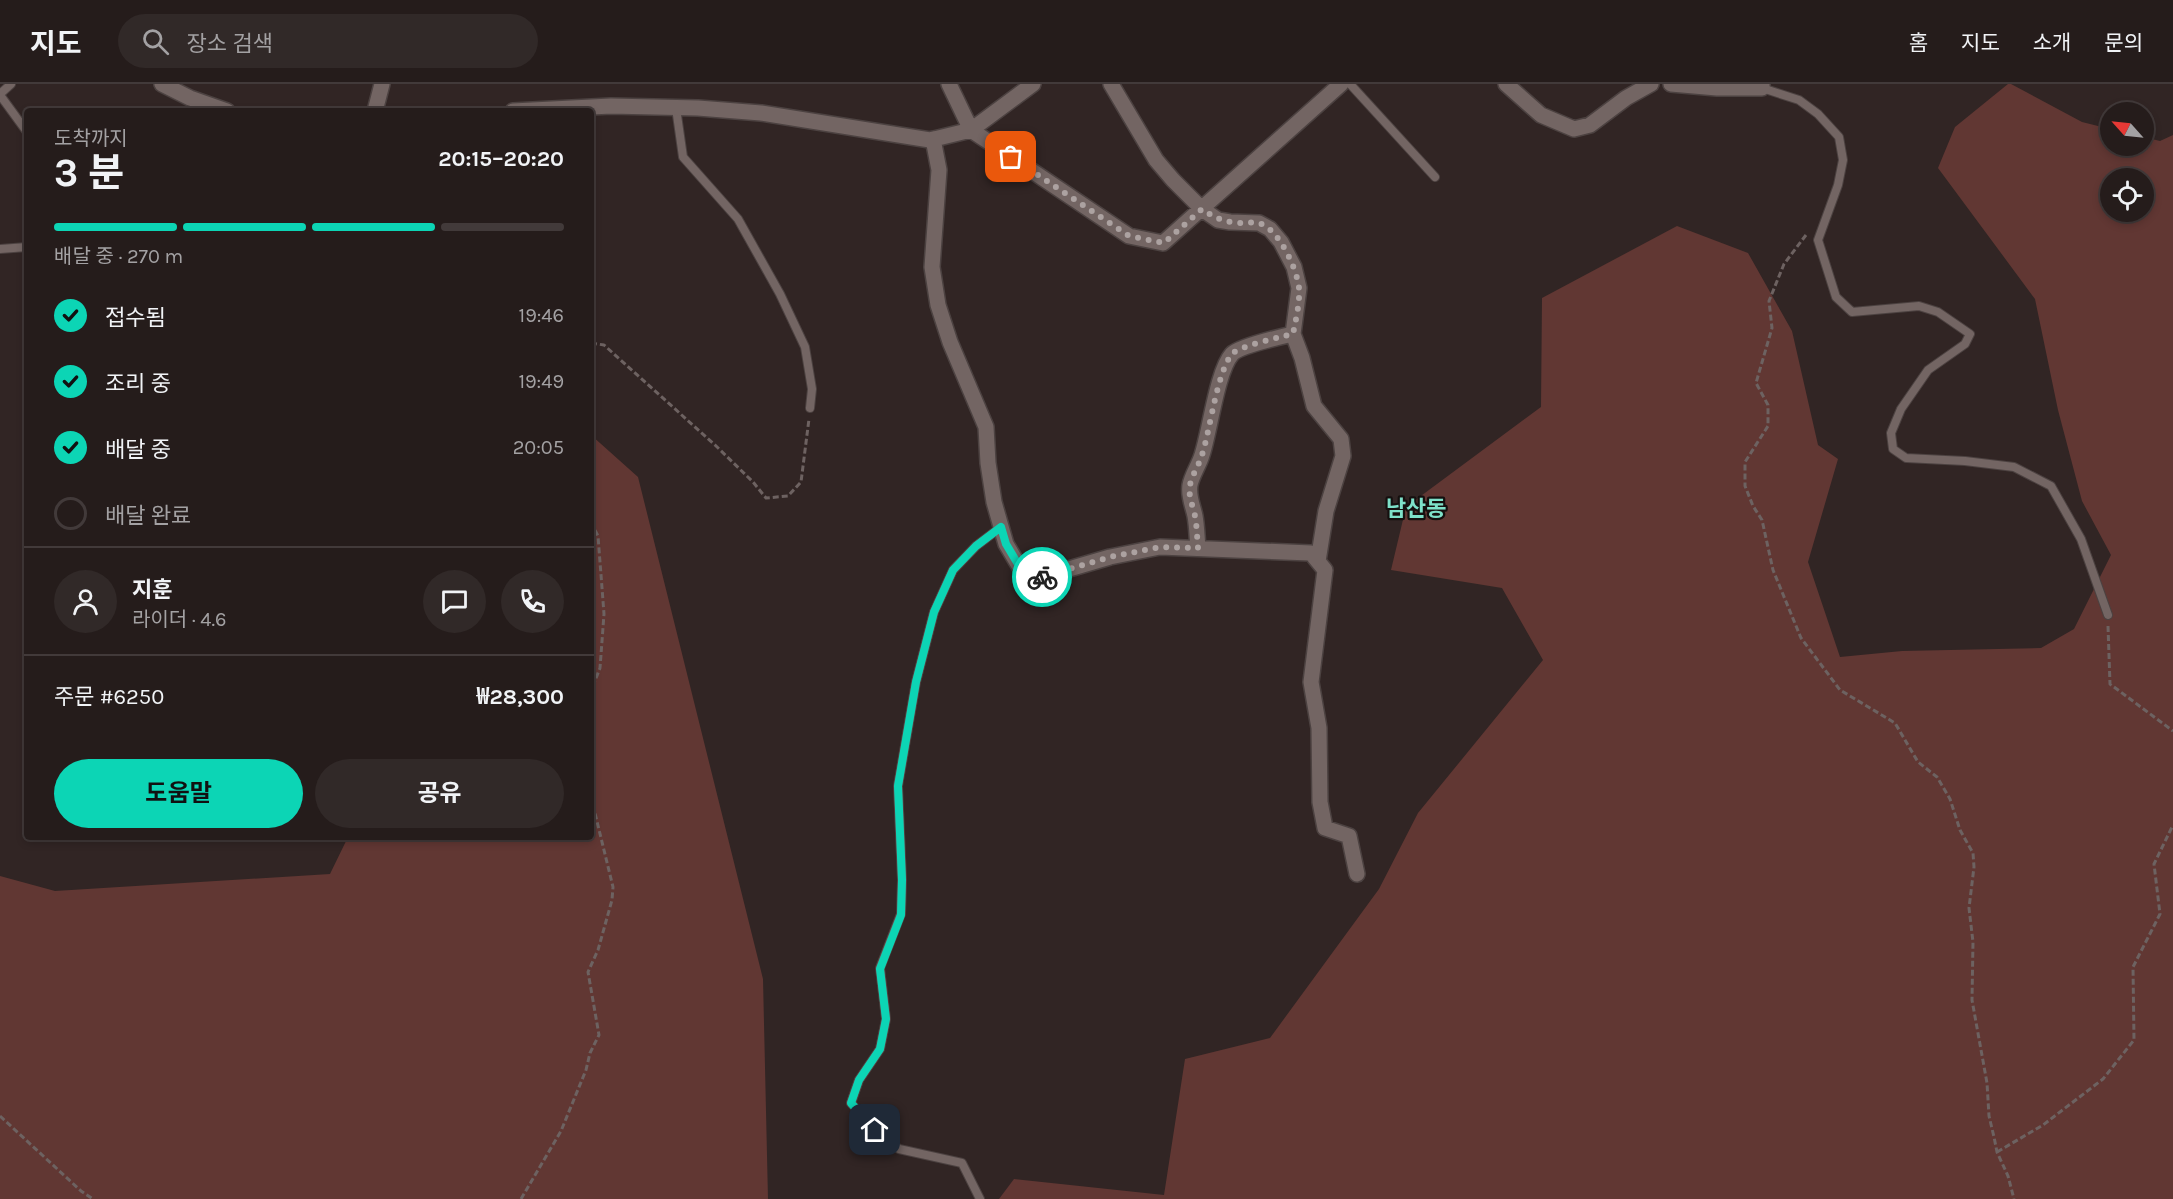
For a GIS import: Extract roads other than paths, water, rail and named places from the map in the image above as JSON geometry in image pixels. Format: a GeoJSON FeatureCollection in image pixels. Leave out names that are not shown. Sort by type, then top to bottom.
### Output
{"type":"FeatureCollection","features":[{"type":"Feature","properties":{"kind":"street"},"geometry":{"type":"LineString","coordinates":[[376,108],[382,84]]}},
{"type":"Feature","properties":{"kind":"street"},"geometry":{"type":"LineString","coordinates":[[949,84],[971,130],[1129,236],[1164,243],[1341,84]]}},
{"type":"Feature","properties":{"kind":"street"},"geometry":{"type":"LineString","coordinates":[[572,108],[611,106],[761,113],[931,139],[971,130],[1033,84]]}},
{"type":"Feature","properties":{"kind":"street"},"geometry":{"type":"LineString","coordinates":[[1111,84],[1156,160],[1202,209],[1218,220],[1259,223],[1270,229],[1281,242],[1294,267],[1299,288],[1293,334],[1302,358],[1314,406],[1341,439],[1343,456],[1326,511],[1318,561]]}},
{"type":"Feature","properties":{"kind":"street"},"geometry":{"type":"LineString","coordinates":[[1506,84],[1541,115],[1574,129],[1590,125],[1626,98],[1651,84]]}},
{"type":"Feature","properties":{"kind":"street"},"geometry":{"type":"LineString","coordinates":[[1671,84],[1717,88],[1762,86]]}},
{"type":"Feature","properties":{"kind":"street"},"geometry":{"type":"LineString","coordinates":[[164,85],[190,98],[218,108]]}},
{"type":"Feature","properties":{"kind":"street"},"geometry":{"type":"LineString","coordinates":[[931,139],[939,171],[932,267],[938,305],[950,342],[986,427],[988,463],[994,502],[1006,544],[1028,581],[1110,557],[1160,547],[1311,553],[1325,570],[1311,682],[1319,728],[1320,802],[1325,828],[1349,836],[1357,874]]}},
{"type":"Feature","properties":{"kind":"street"},"geometry":{"type":"LineString","coordinates":[[1198,548],[1195,516],[1189,496],[1190,484],[1208,438],[1227,363],[1233,353],[1274,338],[1293,334]]}},
{"type":"Feature","properties":{"kind":"lane"},"geometry":{"type":"LineString","coordinates":[[11,84],[0,95],[24,128]]}},
{"type":"Feature","properties":{"kind":"lane"},"geometry":{"type":"LineString","coordinates":[[1350,84],[1435,177]]}},
{"type":"Feature","properties":{"kind":"lane"},"geometry":{"type":"LineString","coordinates":[[1762,86],[1798,100],[1818,114],[1839,136],[1843,160],[1838,185],[1818,240],[1836,297],[1852,312],[1918,306],[1938,312],[1970,334],[1965,345],[1928,370],[1901,410],[1892,433],[1893,449],[1906,458],[1965,461],[2014,467],[2051,486],[2081,539],[2108,615]]}},
{"type":"Feature","properties":{"kind":"lane"},"geometry":{"type":"LineString","coordinates":[[676,108],[683,157],[738,219],[780,294],[805,346],[812,389],[810,408]]}},
{"type":"Feature","properties":{"kind":"lane"},"geometry":{"type":"LineString","coordinates":[[0,249],[24,247]]}},
{"type":"Feature","properties":{"kind":"lane"},"geometry":{"type":"LineString","coordinates":[[980,1199],[962,1163],[899,1149],[875,1130],[851,1103],[859,1080],[880,1049],[886,1019],[880,969],[901,915],[902,880],[898,786],[916,682],[934,612],[953,570],[976,546],[1001,527]]}},
{"type":"Feature","properties":{"kind":"district","name":"남산동"},"geometry":{"type":"Point","coordinates":[1416,508]}}]}
